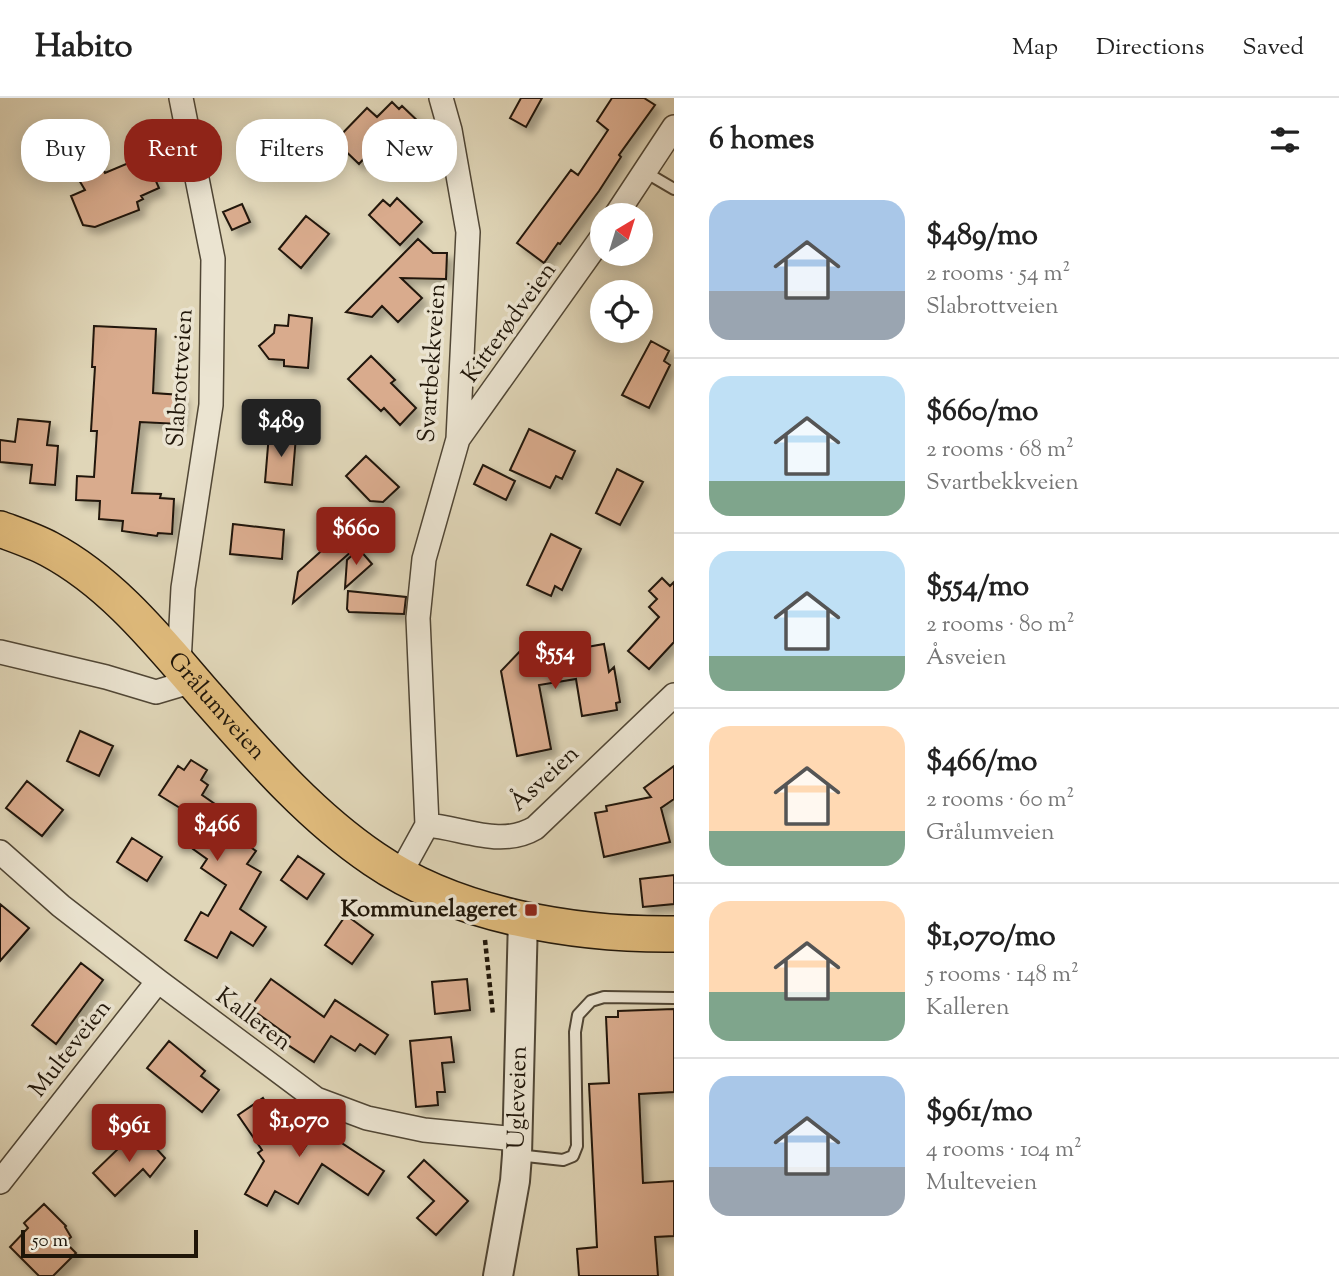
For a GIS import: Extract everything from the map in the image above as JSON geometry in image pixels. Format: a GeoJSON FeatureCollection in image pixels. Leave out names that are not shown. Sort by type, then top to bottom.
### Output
{"type":"FeatureCollection","features":[{"type":"Feature","properties":{"kind":"main road","name":"Grålumveien"},"geometry":{"type":"LineString","coordinates":[[0,529],[50,549],[111,594],[186,672],[251,747],[321,818],[374,859],[441,893],[523,918],[559,927],[595,931],[674,934]]}},
{"type":"Feature","properties":{"kind":"street","name":"Slabrottveien"},"geometry":{"type":"LineString","coordinates":[[181,98],[213,259],[211,405],[183,588],[186,672]]}},
{"type":"Feature","properties":{"kind":"street","name":"Svartbekkveien"},"geometry":{"type":"LineString","coordinates":[[426,825],[418,618],[424,559],[458,439],[468,232],[450,130],[441,98]]}},
{"type":"Feature","properties":{"kind":"street"},"geometry":{"type":"LineString","coordinates":[[624,203],[674,127]]}},
{"type":"Feature","properties":{"kind":"street","name":"Kitterødveien"},"geometry":{"type":"LineString","coordinates":[[458,439],[590,254]]}},
{"type":"Feature","properties":{"kind":"street"},"geometry":{"type":"LineString","coordinates":[[0,652],[106,677],[156,692],[186,672]]}},
{"type":"Feature","properties":{"kind":"street","name":"Åsveien"},"geometry":{"type":"LineString","coordinates":[[426,825],[508,838],[523,835],[535,828],[674,695]]}},
{"type":"Feature","properties":{"kind":"street"},"geometry":{"type":"LineString","coordinates":[[400,874],[426,825]]}},
{"type":"Feature","properties":{"kind":"street","name":"Kalleren"},"geometry":{"type":"LineString","coordinates":[[0,852],[61,906],[316,1099],[367,1118],[517,1147]]}},
{"type":"Feature","properties":{"kind":"street","name":"Ugleveien"},"geometry":{"type":"LineString","coordinates":[[498,1276],[515,1181],[523,918]]}},
{"type":"Feature","properties":{"kind":"street","name":"Multeveien"},"geometry":{"type":"LineString","coordinates":[[0,1182],[158,981]]}},
{"type":"Feature","properties":{"kind":"lane"},"geometry":{"type":"LineString","coordinates":[[645,172],[674,189]]}},
{"type":"Feature","properties":{"kind":"lane"},"geometry":{"type":"LineString","coordinates":[[517,1147],[563,1160],[573,1156],[577,1146],[575,1032],[578,1015],[584,1006],[604,997],[674,998]]}},
{"type":"Feature","properties":{"kind":"path"},"geometry":{"type":"LineString","coordinates":[[483,936],[487,943],[493,1018]]}},
{"type":"Feature","properties":{"kind":"building"},"geometry":{"type":"Polygon","coordinates":[[[521,98],[542,98],[526,127],[510,118],[521,98]]]}},
{"type":"Feature","properties":{"kind":"building"},"geometry":{"type":"Polygon","coordinates":[[[612,98],[644,98],[655,105],[619,155],[621,157],[599,191],[544,263],[517,243],[571,170],[578,175],[608,130],[597,121],[612,98]]]}},
{"type":"Feature","properties":{"kind":"building"},"geometry":{"type":"Polygon","coordinates":[[[392,102],[399,109],[402,106],[416,119],[362,119],[362,161],[359,164],[348,153],[348,128],[367,108],[377,117],[392,102]]]}},
{"type":"Feature","properties":{"kind":"building"},"geometry":{"type":"Polygon","coordinates":[[[124,165],[124,182],[156,182],[159,188],[141,196],[143,199],[137,202],[139,210],[95,227],[83,225],[71,196],[85,190],[80,182],[110,182],[110,171],[124,165]]]}},
{"type":"Feature","properties":{"kind":"building"},"geometry":{"type":"Polygon","coordinates":[[[397,198],[422,222],[400,245],[369,215],[383,200],[390,206],[397,198]]]}},
{"type":"Feature","properties":{"kind":"building"},"geometry":{"type":"Polygon","coordinates":[[[242,204],[250,222],[232,230],[223,212],[242,204]]]}},
{"type":"Feature","properties":{"kind":"building"},"geometry":{"type":"Polygon","coordinates":[[[306,216],[329,234],[301,268],[279,249],[306,216]]]}},
{"type":"Feature","properties":{"kind":"building"},"geometry":{"type":"Polygon","coordinates":[[[418,239],[433,253],[447,253],[446,279],[401,278],[422,298],[398,322],[382,306],[372,317],[346,312],[418,239]]]}},
{"type":"Feature","properties":{"kind":"building"},"geometry":{"type":"Polygon","coordinates":[[[289,315],[312,318],[308,368],[284,366],[284,360],[269,359],[259,346],[274,333],[275,325],[288,326],[289,315]]]}},
{"type":"Feature","properties":{"kind":"building"},"geometry":{"type":"Polygon","coordinates":[[[94,326],[156,329],[153,393],[182,395],[180,424],[140,422],[132,493],[161,494],[160,498],[174,499],[172,534],[158,533],[157,536],[122,531],[123,521],[99,519],[100,501],[76,500],[77,476],[94,477],[97,431],[91,431],[95,367],[92,367],[94,326]]]}},
{"type":"Feature","properties":{"kind":"building"},"geometry":{"type":"Polygon","coordinates":[[[650,343],[669,351],[664,361],[670,365],[649,408],[622,395],[650,343]]]}},
{"type":"Feature","properties":{"kind":"building"},"geometry":{"type":"Polygon","coordinates":[[[371,356],[395,380],[391,383],[416,408],[400,425],[384,408],[381,411],[348,379],[371,356]]]}},
{"type":"Feature","properties":{"kind":"building"},"geometry":{"type":"Polygon","coordinates":[[[18,419],[50,422],[47,445],[58,446],[55,485],[30,483],[32,465],[0,462],[0,440],[15,442],[18,419]]]}},
{"type":"Feature","properties":{"kind":"building"},"geometry":{"type":"Polygon","coordinates":[[[529,429],[575,451],[562,479],[556,476],[550,488],[510,470],[529,429]]]}},
{"type":"Feature","properties":{"kind":"building"},"geometry":{"type":"Polygon","coordinates":[[[269,434],[296,436],[292,485],[265,482],[269,434]]]}},
{"type":"Feature","properties":{"kind":"building"},"geometry":{"type":"Polygon","coordinates":[[[366,456],[399,487],[383,502],[370,501],[346,476],[366,456]]]}},
{"type":"Feature","properties":{"kind":"building"},"geometry":{"type":"Polygon","coordinates":[[[483,465],[515,481],[506,500],[474,484],[483,465]]]}},
{"type":"Feature","properties":{"kind":"building"},"geometry":{"type":"Polygon","coordinates":[[[617,469],[643,482],[620,525],[596,513],[617,469]]]}},
{"type":"Feature","properties":{"kind":"building"},"geometry":{"type":"Polygon","coordinates":[[[233,524],[284,530],[282,559],[230,554],[233,524]]]}},
{"type":"Feature","properties":{"kind":"building"},"geometry":{"type":"Polygon","coordinates":[[[551,534],[581,549],[562,590],[555,586],[551,596],[527,585],[551,534]]]}},
{"type":"Feature","properties":{"kind":"building"},"geometry":{"type":"Polygon","coordinates":[[[339,535],[353,550],[293,603],[298,572],[339,535]]]}},
{"type":"Feature","properties":{"kind":"building"},"geometry":{"type":"Polygon","coordinates":[[[359,549],[372,564],[345,588],[347,560],[359,549]]]}},
{"type":"Feature","properties":{"kind":"building"},"geometry":{"type":"Polygon","coordinates":[[[662,578],[670,586],[674,582],[674,642],[649,669],[628,651],[659,617],[649,607],[657,599],[649,591],[662,578]]]}},
{"type":"Feature","properties":{"kind":"building"},"geometry":{"type":"Polygon","coordinates":[[[348,591],[406,597],[404,614],[349,612],[348,591]]]}},
{"type":"Feature","properties":{"kind":"building"},"geometry":{"type":"Polygon","coordinates":[[[604,644],[609,672],[614,667],[620,702],[616,703],[617,710],[582,716],[576,679],[539,685],[551,749],[517,756],[501,671],[525,646],[540,660],[571,654],[570,650],[604,644]]]}},
{"type":"Feature","properties":{"kind":"building"},"geometry":{"type":"Polygon","coordinates":[[[80,731],[113,746],[99,776],[67,761],[80,731]]]}},
{"type":"Feature","properties":{"kind":"building"},"geometry":{"type":"Polygon","coordinates":[[[191,760],[207,770],[201,780],[208,785],[202,795],[241,822],[232,834],[256,851],[247,864],[261,872],[240,909],[266,927],[253,946],[231,932],[217,958],[185,940],[201,912],[208,916],[226,885],[201,868],[207,859],[193,849],[209,826],[159,795],[178,766],[184,770],[191,760]]]}},
{"type":"Feature","properties":{"kind":"building"},"geometry":{"type":"Polygon","coordinates":[[[674,766],[674,799],[661,808],[670,842],[604,857],[595,813],[607,811],[606,806],[651,797],[644,788],[674,766]]]}},
{"type":"Feature","properties":{"kind":"building"},"geometry":{"type":"Polygon","coordinates":[[[27,781],[63,810],[42,836],[6,808],[27,781]]]}},
{"type":"Feature","properties":{"kind":"building"},"geometry":{"type":"Polygon","coordinates":[[[132,838],[162,857],[147,881],[117,862],[132,838]]]}},
{"type":"Feature","properties":{"kind":"building"},"geometry":{"type":"Polygon","coordinates":[[[298,856],[324,874],[307,899],[281,880],[298,856]]]}},
{"type":"Feature","properties":{"kind":"building"},"geometry":{"type":"Polygon","coordinates":[[[674,875],[674,904],[643,907],[640,879],[674,875]]]}},
{"type":"Feature","properties":{"kind":"building"},"geometry":{"type":"Polygon","coordinates":[[[0,904],[29,928],[0,961],[0,904]]]}},
{"type":"Feature","properties":{"kind":"building"},"geometry":{"type":"Polygon","coordinates":[[[346,915],[373,935],[352,964],[325,945],[346,915]]]}},
{"type":"Feature","properties":{"kind":"building"},"geometry":{"type":"Polygon","coordinates":[[[81,963],[103,980],[56,1044],[32,1025],[81,963]]]}},
{"type":"Feature","properties":{"kind":"building"},"geometry":{"type":"Polygon","coordinates":[[[271,979],[324,1017],[335,1000],[388,1035],[375,1054],[360,1044],[355,1051],[331,1036],[314,1062],[285,1043],[290,1037],[250,1008],[271,979]]]}},
{"type":"Feature","properties":{"kind":"building"},"geometry":{"type":"Polygon","coordinates":[[[467,979],[470,1010],[435,1014],[432,982],[467,979]]]}},
{"type":"Feature","properties":{"kind":"building"},"geometry":{"type":"Polygon","coordinates":[[[674,1009],[674,1092],[639,1094],[643,1183],[674,1181],[674,1236],[655,1237],[658,1276],[579,1276],[577,1249],[597,1247],[589,1084],[609,1083],[606,1017],[618,1017],[618,1011],[674,1009]]]}},
{"type":"Feature","properties":{"kind":"building"},"geometry":{"type":"Polygon","coordinates":[[[451,1037],[454,1062],[442,1063],[445,1092],[437,1092],[438,1105],[416,1107],[410,1041],[451,1037]]]}},
{"type":"Feature","properties":{"kind":"building"},"geometry":{"type":"Polygon","coordinates":[[[169,1041],[205,1071],[201,1076],[219,1090],[202,1112],[147,1068],[169,1041]]]}},
{"type":"Feature","properties":{"kind":"building"},"geometry":{"type":"Polygon","coordinates":[[[263,1098],[301,1153],[316,1131],[332,1141],[334,1138],[384,1171],[368,1195],[322,1164],[298,1204],[275,1191],[267,1206],[245,1194],[264,1161],[258,1153],[262,1150],[238,1115],[263,1098]]]}},
{"type":"Feature","properties":{"kind":"building"},"geometry":{"type":"Polygon","coordinates":[[[142,1133],[165,1158],[150,1177],[143,1169],[115,1196],[93,1173],[122,1145],[126,1148],[142,1133]]]}},
{"type":"Feature","properties":{"kind":"building"},"geometry":{"type":"Polygon","coordinates":[[[424,1160],[468,1201],[436,1235],[417,1218],[434,1201],[408,1177],[424,1160]]]}},
{"type":"Feature","properties":{"kind":"building"},"geometry":{"type":"Polygon","coordinates":[[[44,1204],[66,1226],[71,1237],[65,1242],[76,1253],[53,1276],[39,1276],[10,1247],[28,1228],[24,1223],[44,1204]]]}},
{"type":"Feature","properties":{"kind":"place","name":"Kommunelageret"},"geometry":{"type":"Point","coordinates":[531,910]}}]}
